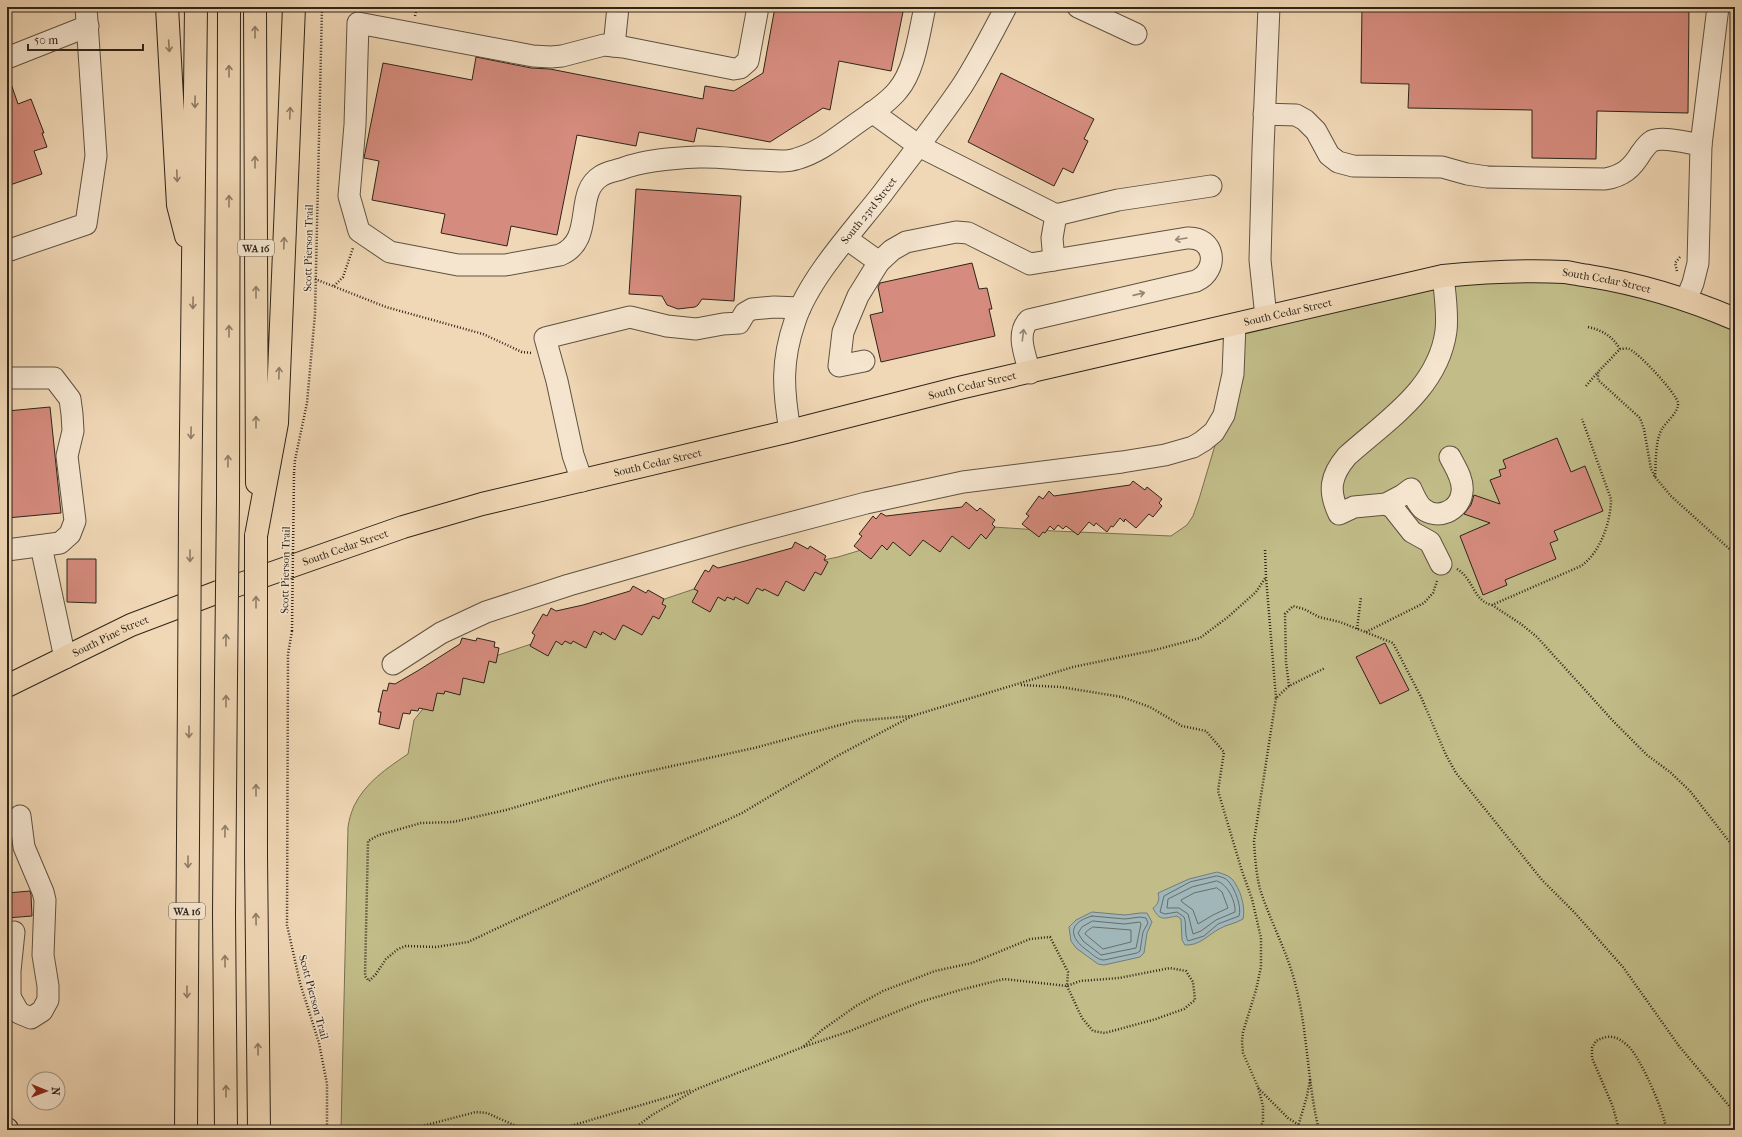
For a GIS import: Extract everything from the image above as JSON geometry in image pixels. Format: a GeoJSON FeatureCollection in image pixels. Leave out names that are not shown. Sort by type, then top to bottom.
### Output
{"type":"FeatureCollection","features":[{"type":"Feature","properties":{"kind":"main road"},"geometry":{"type":"LineString","coordinates":[[167,7],[178,205],[193,264]]}},
{"type":"Feature","properties":{"kind":"main road","name":"WA 16"},"geometry":{"type":"LineString","coordinates":[[186,1130],[190,517],[196,7]]}},
{"type":"Feature","properties":{"kind":"main road"},"geometry":{"type":"LineString","coordinates":[[226,1130],[224,922],[228,500],[230,7]]}},
{"type":"Feature","properties":{"kind":"main road","name":"WA 16"},"geometry":{"type":"LineString","coordinates":[[255,7],[262,485]]}},
{"type":"Feature","properties":{"kind":"main road"},"geometry":{"type":"LineString","coordinates":[[259,1130],[256,857],[256,536],[262,485],[277,423],[294,7]]}},
{"type":"Feature","properties":{"kind":"main road","name":"South Cedar Street"},"geometry":{"type":"LineString","coordinates":[[218,592],[403,527],[482,504],[790,431],[959,388],[1030,373],[1443,276],[1515,270],[1567,272],[1606,278],[1653,289],[1735,319]]}},
{"type":"Feature","properties":{"kind":"main road","name":"South Pine Street"},"geometry":{"type":"LineString","coordinates":[[7,686],[131,625],[218,592]]}},
{"type":"Feature","properties":{"kind":"street"},"geometry":{"type":"LineString","coordinates":[[614,46],[618,7]]}},
{"type":"Feature","properties":{"kind":"street"},"geometry":{"type":"LineString","coordinates":[[758,7],[748,62],[740,68],[734,69],[604,45],[562,56],[543,57],[358,23],[355,125],[349,196],[359,231],[390,252],[458,265],[505,265],[560,255],[567,252],[578,238],[581,230],[587,194],[600,176],[630,166],[658,161],[700,157],[751,160],[794,160],[822,149],[897,92],[908,75],[925,7]]}},
{"type":"Feature","properties":{"kind":"street","name":"South 23rd Street"},"geometry":{"type":"LineString","coordinates":[[790,431],[784,377],[787,348],[800,308],[822,271],[919,146],[962,86],[988,42],[1006,7]]}},
{"type":"Feature","properties":{"kind":"street"},"geometry":{"type":"LineString","coordinates":[[1078,7],[1136,34]]}},
{"type":"Feature","properties":{"kind":"street"},"geometry":{"type":"LineString","coordinates":[[1266,317],[1260,260],[1269,7]]}},
{"type":"Feature","properties":{"kind":"street"},"geometry":{"type":"LineString","coordinates":[[1686,300],[1693,283],[1698,263],[1701,145],[1718,7]]}},
{"type":"Feature","properties":{"kind":"street"},"geometry":{"type":"LineString","coordinates":[[7,58],[87,17],[96,156],[86,224],[7,251]]}},
{"type":"Feature","properties":{"kind":"street"},"geometry":{"type":"LineString","coordinates":[[872,112],[919,146],[1056,215],[1118,200],[1211,186]]}},
{"type":"Feature","properties":{"kind":"street"},"geometry":{"type":"LineString","coordinates":[[1264,114],[1296,115],[1305,120],[1316,131],[1329,155],[1338,162],[1353,166],[1442,167],[1467,174],[1487,177],[1605,179],[1616,177],[1628,170],[1636,163],[1646,146],[1652,141],[1662,139],[1701,145]]}},
{"type":"Feature","properties":{"kind":"street"},"geometry":{"type":"LineString","coordinates":[[1054,260],[1052,238],[1056,215]]}},
{"type":"Feature","properties":{"kind":"street"},"geometry":{"type":"LineString","coordinates":[[864,361],[839,366],[840,345],[847,321],[858,296],[879,262],[892,250],[906,242],[962,232],[976,236],[1030,264],[1191,238],[1198,239],[1205,244],[1210,251],[1212,260],[1208,272],[1196,281],[1029,320],[1025,325],[1022,336],[1030,373]]}},
{"type":"Feature","properties":{"kind":"street"},"geometry":{"type":"LineString","coordinates":[[847,239],[879,262]]}},
{"type":"Feature","properties":{"kind":"street"},"geometry":{"type":"LineString","coordinates":[[1443,276],[1446,331],[1441,351],[1432,371],[1417,394],[1347,456],[1337,469],[1333,478],[1332,495],[1339,514],[1354,507],[1386,504],[1411,489],[1416,501],[1428,512],[1442,514],[1448,512],[1455,507],[1462,492],[1462,485],[1450,457]]}},
{"type":"Feature","properties":{"kind":"street"},"geometry":{"type":"LineString","coordinates":[[582,481],[573,455],[557,381],[545,338],[630,317],[667,326],[696,329],[738,323],[745,313],[754,308],[800,308]]}},
{"type":"Feature","properties":{"kind":"street"},"geometry":{"type":"LineString","coordinates":[[393,664],[441,633],[486,612],[569,585],[741,536],[866,503],[963,482],[1122,462],[1165,455],[1193,447],[1203,442],[1214,432],[1224,415],[1233,374],[1236,324]]}},
{"type":"Feature","properties":{"kind":"street"},"geometry":{"type":"LineString","coordinates":[[7,378],[54,378],[70,399],[73,431],[67,456],[75,521],[70,534],[60,543],[7,550]]}},
{"type":"Feature","properties":{"kind":"street"},"geometry":{"type":"LineString","coordinates":[[1386,504],[1393,508],[1412,532],[1430,542],[1439,572]]}},
{"type":"Feature","properties":{"kind":"street"},"geometry":{"type":"LineString","coordinates":[[41,546],[65,658]]}},
{"type":"Feature","properties":{"kind":"street"},"geometry":{"type":"LineString","coordinates":[[14,932],[9,997],[19,1013],[31,1018],[42,1011],[48,1000],[48,986],[43,955],[45,900],[24,847],[20,816]]}},
{"type":"Feature","properties":{"kind":"path","name":"Scott Pierson Trail"},"geometry":{"type":"LineString","coordinates":[[322,7],[315,314],[307,403],[294,460],[292,631],[288,654],[287,925],[300,983],[319,1043],[327,1084],[327,1130]]}},
{"type":"Feature","properties":{"kind":"path"},"geometry":{"type":"LineString","coordinates":[[334,286],[343,276],[359,231]]}},
{"type":"Feature","properties":{"kind":"path"},"geometry":{"type":"LineString","coordinates":[[315,279],[386,307],[483,334],[522,352],[548,353]]}},
{"type":"Feature","properties":{"kind":"path"},"geometry":{"type":"LineString","coordinates":[[1588,327],[1605,333],[1611,337],[1620,349]]}},
{"type":"Feature","properties":{"kind":"path"},"geometry":{"type":"LineString","coordinates":[[1586,386],[1620,349],[1629,349],[1646,362],[1674,396],[1678,403],[1677,409],[1661,429],[1655,477]]}},
{"type":"Feature","properties":{"kind":"path"},"geometry":{"type":"LineString","coordinates":[[1598,372],[1598,380],[1640,418],[1644,429],[1651,469],[1655,477],[1672,496],[1735,554]]}},
{"type":"Feature","properties":{"kind":"path"},"geometry":{"type":"LineString","coordinates":[[1492,605],[1581,566],[1592,556],[1600,544],[1611,506],[1611,499],[1582,419]]}},
{"type":"Feature","properties":{"kind":"path"},"geometry":{"type":"LineString","coordinates":[[1265,550],[1276,698],[1254,841],[1255,864],[1260,889],[1295,982],[1304,1022],[1310,1078],[1319,1130]]}},
{"type":"Feature","properties":{"kind":"path"},"geometry":{"type":"LineString","coordinates":[[1366,632],[1424,603],[1433,593],[1439,572],[1458,569],[1466,575],[1480,599],[1521,624],[1537,637],[1614,722],[1647,755],[1670,772],[1690,791],[1735,849]]}},
{"type":"Feature","properties":{"kind":"path"},"geometry":{"type":"LineString","coordinates":[[912,716],[856,721],[754,748],[609,780],[506,810],[453,822],[421,823],[379,835],[368,841],[365,976],[369,981],[376,974],[386,959],[398,949],[406,946],[436,947],[468,942],[742,813],[839,755],[912,716],[1073,667],[1155,650],[1200,638],[1228,617],[1256,592],[1266,577]]}},
{"type":"Feature","properties":{"kind":"path"},"geometry":{"type":"LineString","coordinates":[[1357,629],[1361,597]]}},
{"type":"Feature","properties":{"kind":"path"},"geometry":{"type":"LineString","coordinates":[[1289,686],[1286,662],[1285,614],[1293,606],[1304,609],[1319,617],[1340,622],[1393,643],[1421,697],[1446,755],[1456,773],[1542,880],[1574,912],[1623,967],[1679,1046],[1735,1114]]}},
{"type":"Feature","properties":{"kind":"path"},"geometry":{"type":"LineString","coordinates":[[1276,698],[1289,686],[1325,668]]}},
{"type":"Feature","properties":{"kind":"path"},"geometry":{"type":"LineString","coordinates":[[1018,684],[1061,687],[1122,697],[1150,707],[1182,726],[1206,731],[1224,752],[1218,791],[1252,899],[1261,938],[1261,967],[1256,990],[1243,1032],[1242,1042],[1243,1053],[1258,1087],[1263,1106],[1263,1122],[1259,1130]]}},
{"type":"Feature","properties":{"kind":"path"},"geometry":{"type":"LineString","coordinates":[[557,1130],[697,1089],[803,1047],[850,1031],[920,1002],[1004,979],[1067,986],[1080,981],[1119,978],[1170,968],[1186,971],[1194,982],[1195,1000],[1184,1009],[1105,1033],[1093,1031],[1082,1018],[1067,986],[1068,972],[1050,937],[1030,939],[972,962],[934,971],[883,991],[856,1006],[822,1030],[803,1047]]}},
{"type":"Feature","properties":{"kind":"path"},"geometry":{"type":"LineString","coordinates":[[1619,1130],[1613,1107],[1592,1058],[1592,1048],[1596,1041],[1604,1037],[1616,1038],[1629,1047],[1640,1064],[1662,1110],[1666,1130]]}},
{"type":"Feature","properties":{"kind":"path"},"geometry":{"type":"LineString","coordinates":[[1297,1130],[1307,1096],[1310,1078]]}},
{"type":"Feature","properties":{"kind":"path"},"geometry":{"type":"LineString","coordinates":[[1258,1087],[1288,1118],[1299,1125]]}},
{"type":"Feature","properties":{"kind":"path"},"geometry":{"type":"LineString","coordinates":[[632,1130],[652,1115],[697,1089]]}},
{"type":"Feature","properties":{"kind":"path"},"geometry":{"type":"LineString","coordinates":[[407,1130],[476,1112],[487,1113],[526,1130]]}},
{"type":"Feature","properties":{"kind":"shaded area"},"geometry":{"type":"Polygon","coordinates":[[[1567,272],[1735,319],[1735,1130],[341,1130],[348,827],[354,806],[364,790],[377,777],[408,754],[414,720],[454,670],[712,583],[838,557],[947,524],[1054,531],[1171,536],[1187,525],[1193,516],[1199,499],[1224,415],[1235,324],[1443,276],[1567,272]]]}},
{"type":"Feature","properties":{"kind":"water"},"geometry":{"type":"Polygon","coordinates":[[[1217,872],[1230,878],[1238,887],[1244,909],[1243,919],[1222,927],[1195,944],[1185,945],[1182,940],[1181,919],[1177,916],[1166,918],[1160,917],[1153,908],[1158,902],[1158,893],[1189,879],[1217,872]]]}},
{"type":"Feature","properties":{"kind":"water"},"geometry":{"type":"Polygon","coordinates":[[[1092,912],[1125,915],[1147,913],[1152,922],[1147,933],[1144,953],[1140,957],[1104,965],[1098,964],[1076,948],[1071,941],[1069,927],[1076,920],[1092,912]]]}},
{"type":"Feature","properties":{"kind":"building"},"geometry":{"type":"Polygon","coordinates":[[[775,7],[904,7],[891,71],[839,61],[830,110],[823,108],[770,142],[697,128],[694,142],[639,132],[636,146],[577,135],[557,235],[511,226],[507,246],[441,233],[445,214],[372,200],[379,161],[364,158],[383,63],[472,80],[476,57],[531,68],[550,69],[703,99],[705,86],[734,91],[763,73],[775,7]]]}},
{"type":"Feature","properties":{"kind":"building"},"geometry":{"type":"Polygon","coordinates":[[[1362,7],[1689,7],[1688,113],[1597,111],[1596,159],[1532,158],[1532,110],[1408,108],[1409,84],[1361,83],[1362,7]]]}},
{"type":"Feature","properties":{"kind":"building"},"geometry":{"type":"Polygon","coordinates":[[[1001,73],[1094,119],[1084,139],[1088,141],[1073,173],[1063,168],[1054,186],[968,142],[1001,73]]]}},
{"type":"Feature","properties":{"kind":"building"},"geometry":{"type":"Polygon","coordinates":[[[9,78],[18,104],[31,99],[44,133],[42,133],[47,147],[34,151],[42,174],[7,186],[7,79],[9,78]]]}},
{"type":"Feature","properties":{"kind":"building"},"geometry":{"type":"Polygon","coordinates":[[[636,189],[741,196],[734,301],[702,299],[695,307],[678,309],[667,305],[662,296],[629,294],[636,189]]]}},
{"type":"Feature","properties":{"kind":"building"},"geometry":{"type":"Polygon","coordinates":[[[972,263],[979,289],[987,288],[992,309],[989,309],[995,336],[881,362],[870,315],[883,312],[878,287],[880,283],[972,263]]]}},
{"type":"Feature","properties":{"kind":"building"},"geometry":{"type":"Polygon","coordinates":[[[50,407],[61,513],[7,518],[7,411],[50,407]]]}},
{"type":"Feature","properties":{"kind":"building"},"geometry":{"type":"Polygon","coordinates":[[[1557,438],[1571,472],[1585,466],[1603,511],[1554,531],[1558,540],[1550,543],[1556,559],[1505,580],[1507,585],[1483,595],[1460,536],[1490,523],[1464,514],[1471,505],[1474,495],[1500,504],[1490,480],[1501,476],[1499,470],[1506,468],[1503,460],[1557,438]]]}},
{"type":"Feature","properties":{"kind":"building"},"geometry":{"type":"Polygon","coordinates":[[[1133,481],[1145,490],[1147,487],[1162,499],[1159,503],[1162,506],[1153,517],[1149,514],[1136,528],[1125,519],[1124,522],[1120,518],[1107,532],[1096,523],[1094,526],[1089,522],[1078,535],[1066,526],[1063,529],[1058,525],[1054,530],[1050,526],[1045,533],[1043,532],[1039,537],[1022,524],[1029,516],[1026,514],[1039,496],[1043,499],[1049,491],[1054,496],[1130,485],[1133,481]]]}},
{"type":"Feature","properties":{"kind":"building"},"geometry":{"type":"Polygon","coordinates":[[[966,502],[977,511],[980,508],[995,520],[992,524],[995,527],[986,539],[981,534],[969,549],[952,536],[940,552],[923,540],[910,556],[893,542],[887,550],[882,545],[871,559],[854,546],[862,536],[859,534],[873,516],[876,519],[881,513],[886,516],[962,507],[966,502]]]}},
{"type":"Feature","properties":{"kind":"building"},"geometry":{"type":"Polygon","coordinates":[[[795,542],[808,549],[810,546],[826,556],[824,560],[828,562],[821,575],[815,572],[804,591],[786,581],[778,596],[764,589],[763,591],[757,588],[748,604],[735,597],[734,600],[727,597],[725,601],[718,597],[710,612],[692,602],[698,591],[694,589],[705,570],[709,572],[713,565],[718,568],[792,548],[795,542]]]}},
{"type":"Feature","properties":{"kind":"building"},"geometry":{"type":"Polygon","coordinates":[[[67,559],[96,559],[96,603],[67,602],[67,559]]]}},
{"type":"Feature","properties":{"kind":"building"},"geometry":{"type":"Polygon","coordinates":[[[633,586],[646,593],[648,590],[664,599],[662,604],[666,606],[659,619],[653,616],[642,635],[623,625],[615,640],[602,632],[601,635],[594,631],[586,648],[573,641],[571,644],[565,641],[562,645],[556,641],[548,656],[530,646],[535,635],[532,633],[543,614],[547,616],[551,608],[556,611],[583,605],[630,591],[633,586]]]}},
{"type":"Feature","properties":{"kind":"building"},"geometry":{"type":"Polygon","coordinates":[[[462,638],[476,641],[477,638],[495,642],[494,647],[499,648],[496,663],[489,661],[484,683],[463,678],[460,695],[445,691],[444,694],[437,693],[433,711],[419,708],[418,711],[411,710],[410,714],[403,713],[399,729],[379,724],[381,712],[378,712],[383,690],[387,691],[389,683],[395,684],[419,670],[460,644],[462,638]]]}},
{"type":"Feature","properties":{"kind":"building"},"geometry":{"type":"Polygon","coordinates":[[[1385,643],[1409,690],[1380,704],[1356,657],[1385,643]]]}},
{"type":"Feature","properties":{"kind":"building"},"geometry":{"type":"Polygon","coordinates":[[[30,891],[32,916],[7,918],[7,893],[30,891]]]}}]}
